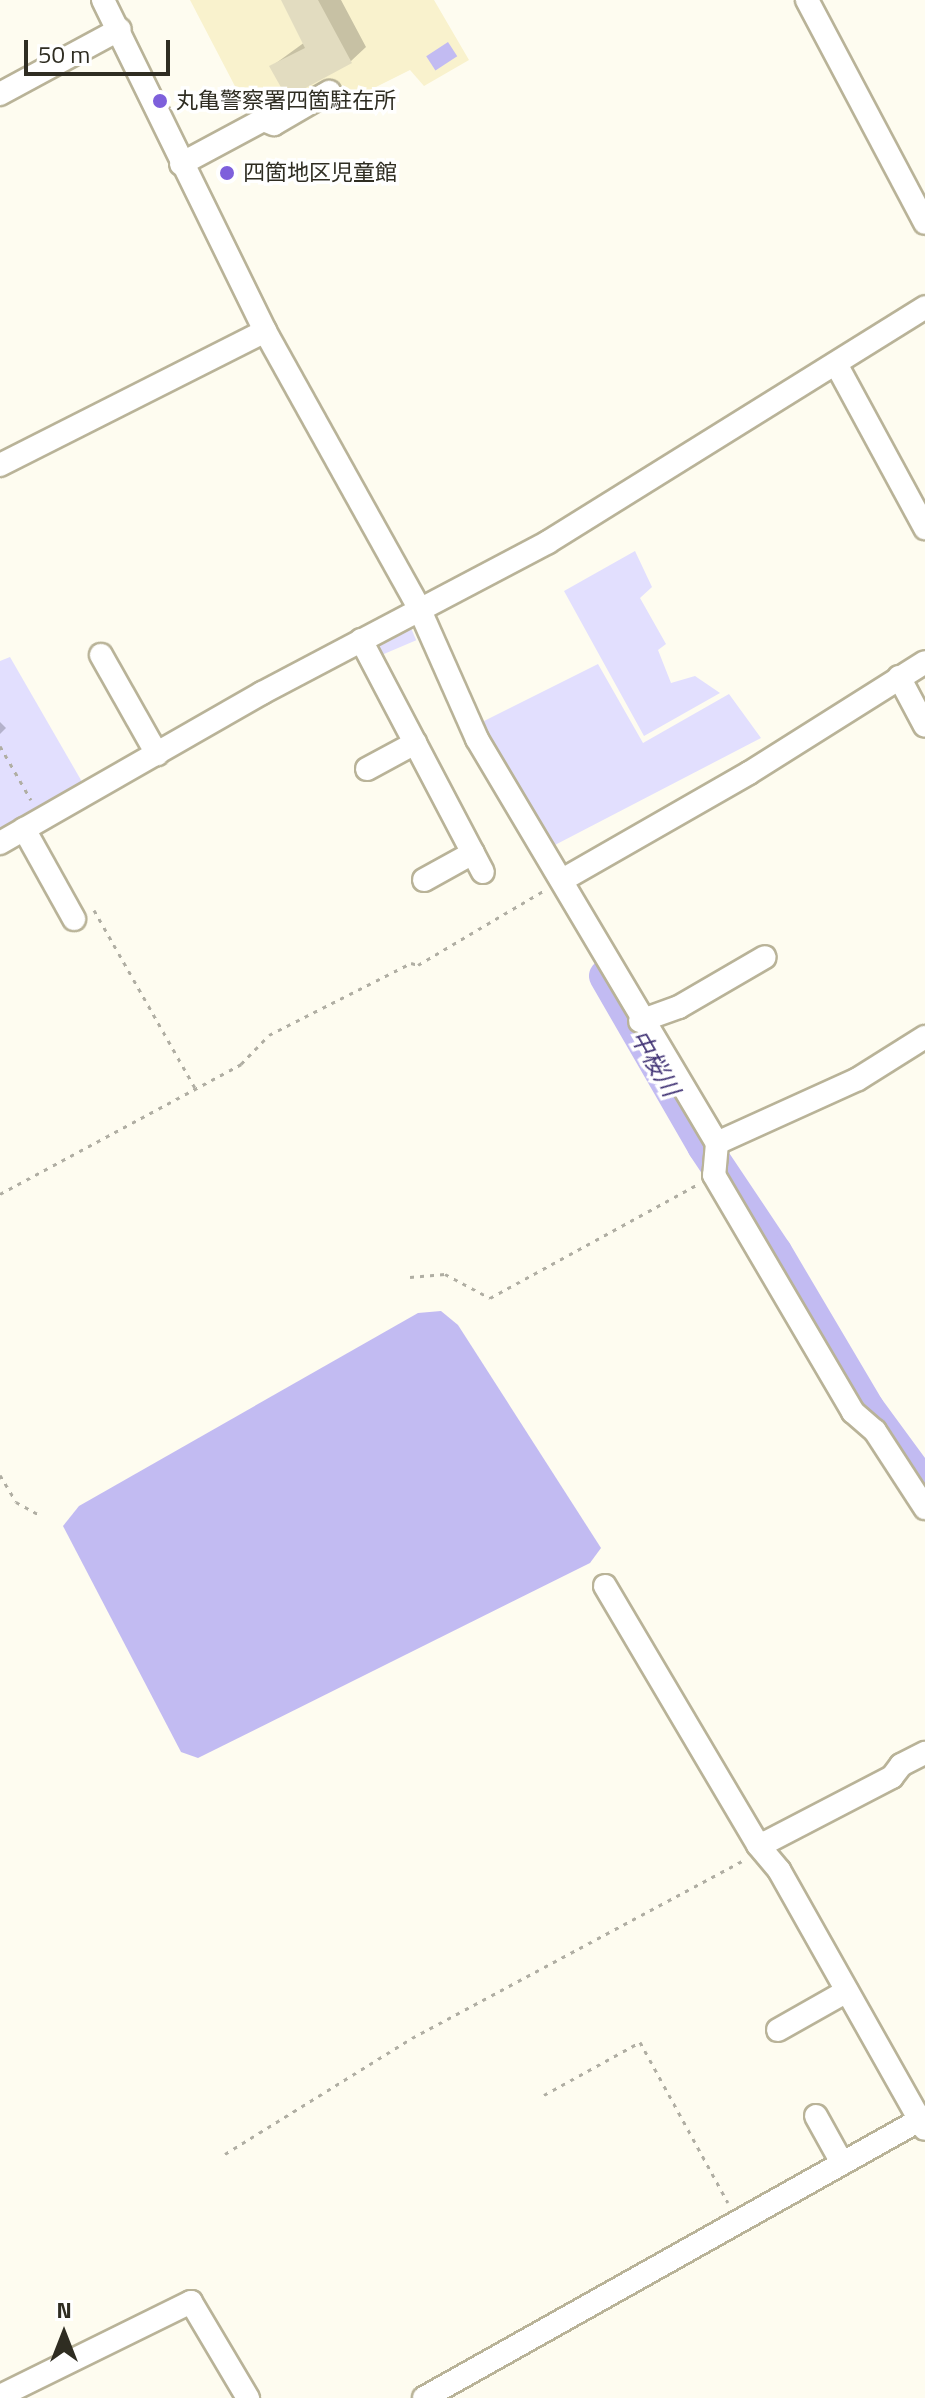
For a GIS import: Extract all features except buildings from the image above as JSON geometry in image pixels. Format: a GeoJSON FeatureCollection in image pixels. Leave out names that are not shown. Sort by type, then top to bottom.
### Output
{"type":"FeatureCollection","features":[{"type":"Feature","properties":{"kind":"street"},"geometry":{"type":"LineString","coordinates":[[103,0],[120,29],[181,164],[265,331],[419,608],[477,739],[556,883],[640,1021],[853,1412],[875,1431],[925,1508]]}},
{"type":"Feature","properties":{"kind":"street"},"geometry":{"type":"LineString","coordinates":[[807,0],[925,223]]}},
{"type":"Feature","properties":{"kind":"street"},"geometry":{"type":"LineString","coordinates":[[0,94],[120,29]]}},
{"type":"Feature","properties":{"kind":"street"},"geometry":{"type":"LineString","coordinates":[[181,164],[263,120],[274,124],[329,92]]}},
{"type":"Feature","properties":{"kind":"street"},"geometry":{"type":"LineString","coordinates":[[0,843],[419,608],[548,542],[729,425],[836,364],[925,307]]}},
{"type":"Feature","properties":{"kind":"street"},"geometry":{"type":"LineString","coordinates":[[0,465],[265,331]]}},
{"type":"Feature","properties":{"kind":"street"},"geometry":{"type":"LineString","coordinates":[[836,364],[925,528]]}},
{"type":"Feature","properties":{"kind":"street"},"geometry":{"type":"LineString","coordinates":[[361,640],[478,862],[424,880]]}},
{"type":"Feature","properties":{"kind":"street"},"geometry":{"type":"LineString","coordinates":[[101,655],[157,754]]}},
{"type":"Feature","properties":{"kind":"street"},"geometry":{"type":"LineString","coordinates":[[556,883],[749,773],[925,662]]}},
{"type":"Feature","properties":{"kind":"street"},"geometry":{"type":"LineString","coordinates":[[899,677],[925,726]]}},
{"type":"Feature","properties":{"kind":"street"},"geometry":{"type":"LineString","coordinates":[[367,769],[415,743]]}},
{"type":"Feature","properties":{"kind":"street"},"geometry":{"type":"LineString","coordinates":[[33,824],[74,919]]}},
{"type":"Feature","properties":{"kind":"street"},"geometry":{"type":"LineString","coordinates":[[640,1021],[679,1007],[765,957]]}},
{"type":"Feature","properties":{"kind":"street"},"geometry":{"type":"LineString","coordinates":[[716,1160],[925,1037]]}},
{"type":"Feature","properties":{"kind":"street"},"geometry":{"type":"LineString","coordinates":[[424,2398],[842,2163],[923,2122],[605,1586]]}},
{"type":"Feature","properties":{"kind":"street"},"geometry":{"type":"LineString","coordinates":[[763,1850],[767,1842],[892,1777],[901,1765],[925,1753]]}},
{"type":"Feature","properties":{"kind":"street"},"geometry":{"type":"LineString","coordinates":[[778,2030],[847,1991]]}},
{"type":"Feature","properties":{"kind":"street"},"geometry":{"type":"LineString","coordinates":[[816,2116],[842,2163]]}},
{"type":"Feature","properties":{"kind":"street"},"geometry":{"type":"LineString","coordinates":[[0,2396],[191,2302],[248,2398]]}},
{"type":"Feature","properties":{"kind":"path"},"geometry":{"type":"LineString","coordinates":[[0,746],[33,824]]}},
{"type":"Feature","properties":{"kind":"path"},"geometry":{"type":"LineString","coordinates":[[0,1194],[241,1064],[269,1035],[411,963],[418,965],[556,883]]}},
{"type":"Feature","properties":{"kind":"path"},"geometry":{"type":"LineString","coordinates":[[90,903],[195,1088]]}},
{"type":"Feature","properties":{"kind":"path"},"geometry":{"type":"LineString","coordinates":[[410,1277],[445,1274],[490,1298],[716,1160]]}},
{"type":"Feature","properties":{"kind":"path"},"geometry":{"type":"LineString","coordinates":[[0,1475],[16,1502],[41,1516]]}},
{"type":"Feature","properties":{"kind":"path"},"geometry":{"type":"LineString","coordinates":[[225,2154],[412,2038],[763,1850]]}},
{"type":"Feature","properties":{"kind":"path"},"geometry":{"type":"LineString","coordinates":[[544,2095],[640,2042],[738,2221]]}},
{"type":"Feature","properties":{"kind":"shaded area"},"geometry":{"type":"Polygon","coordinates":[[[190,0],[434,0],[469,60],[424,86],[410,70],[338,106],[325,85],[274,114],[268,107],[250,115],[190,0]]]}},
{"type":"Feature","properties":{"kind":"shaded area"},"geometry":{"type":"Polygon","coordinates":[[[448,42],[457,56],[435,70],[426,56],[448,42]]]}},
{"type":"Feature","properties":{"kind":"shaded area"},"geometry":{"type":"Polygon","coordinates":[[[635,551],[652,587],[640,598],[666,644],[658,650],[671,683],[695,676],[720,693],[644,736],[564,591],[635,551]]]}},
{"type":"Feature","properties":{"kind":"shaded area"},"geometry":{"type":"Polygon","coordinates":[[[408,621],[416,640],[376,658],[367,638],[408,621]]]}},
{"type":"Feature","properties":{"kind":"shaded area"},"geometry":{"type":"Polygon","coordinates":[[[10,657],[85,787],[0,833],[0,661],[10,657]]]}},
{"type":"Feature","properties":{"kind":"shaded area"},"geometry":{"type":"Polygon","coordinates":[[[598,664],[643,743],[729,694],[761,738],[553,846],[482,722],[598,664]]]}},
{"type":"Feature","properties":{"kind":"shaded area"},"geometry":{"type":"Polygon","coordinates":[[[441,1311],[458,1325],[601,1548],[590,1563],[198,1758],[181,1752],[63,1526],[79,1506],[418,1313],[441,1311]]]}},
{"type":"Feature","properties":{"kind":"waterway","name":"中桜川"},"geometry":{"type":"LineString","coordinates":[[606,976],[704,1146],[775,1252],[868,1409],[925,1487]]}},
{"type":"Feature","properties":{"kind":"place","name":"丸亀警察署四箇駐在所"},"geometry":{"type":"Point","coordinates":[160,101]}},
{"type":"Feature","properties":{"kind":"place","name":"四箇地区児童館"},"geometry":{"type":"Point","coordinates":[227,173]}}]}
